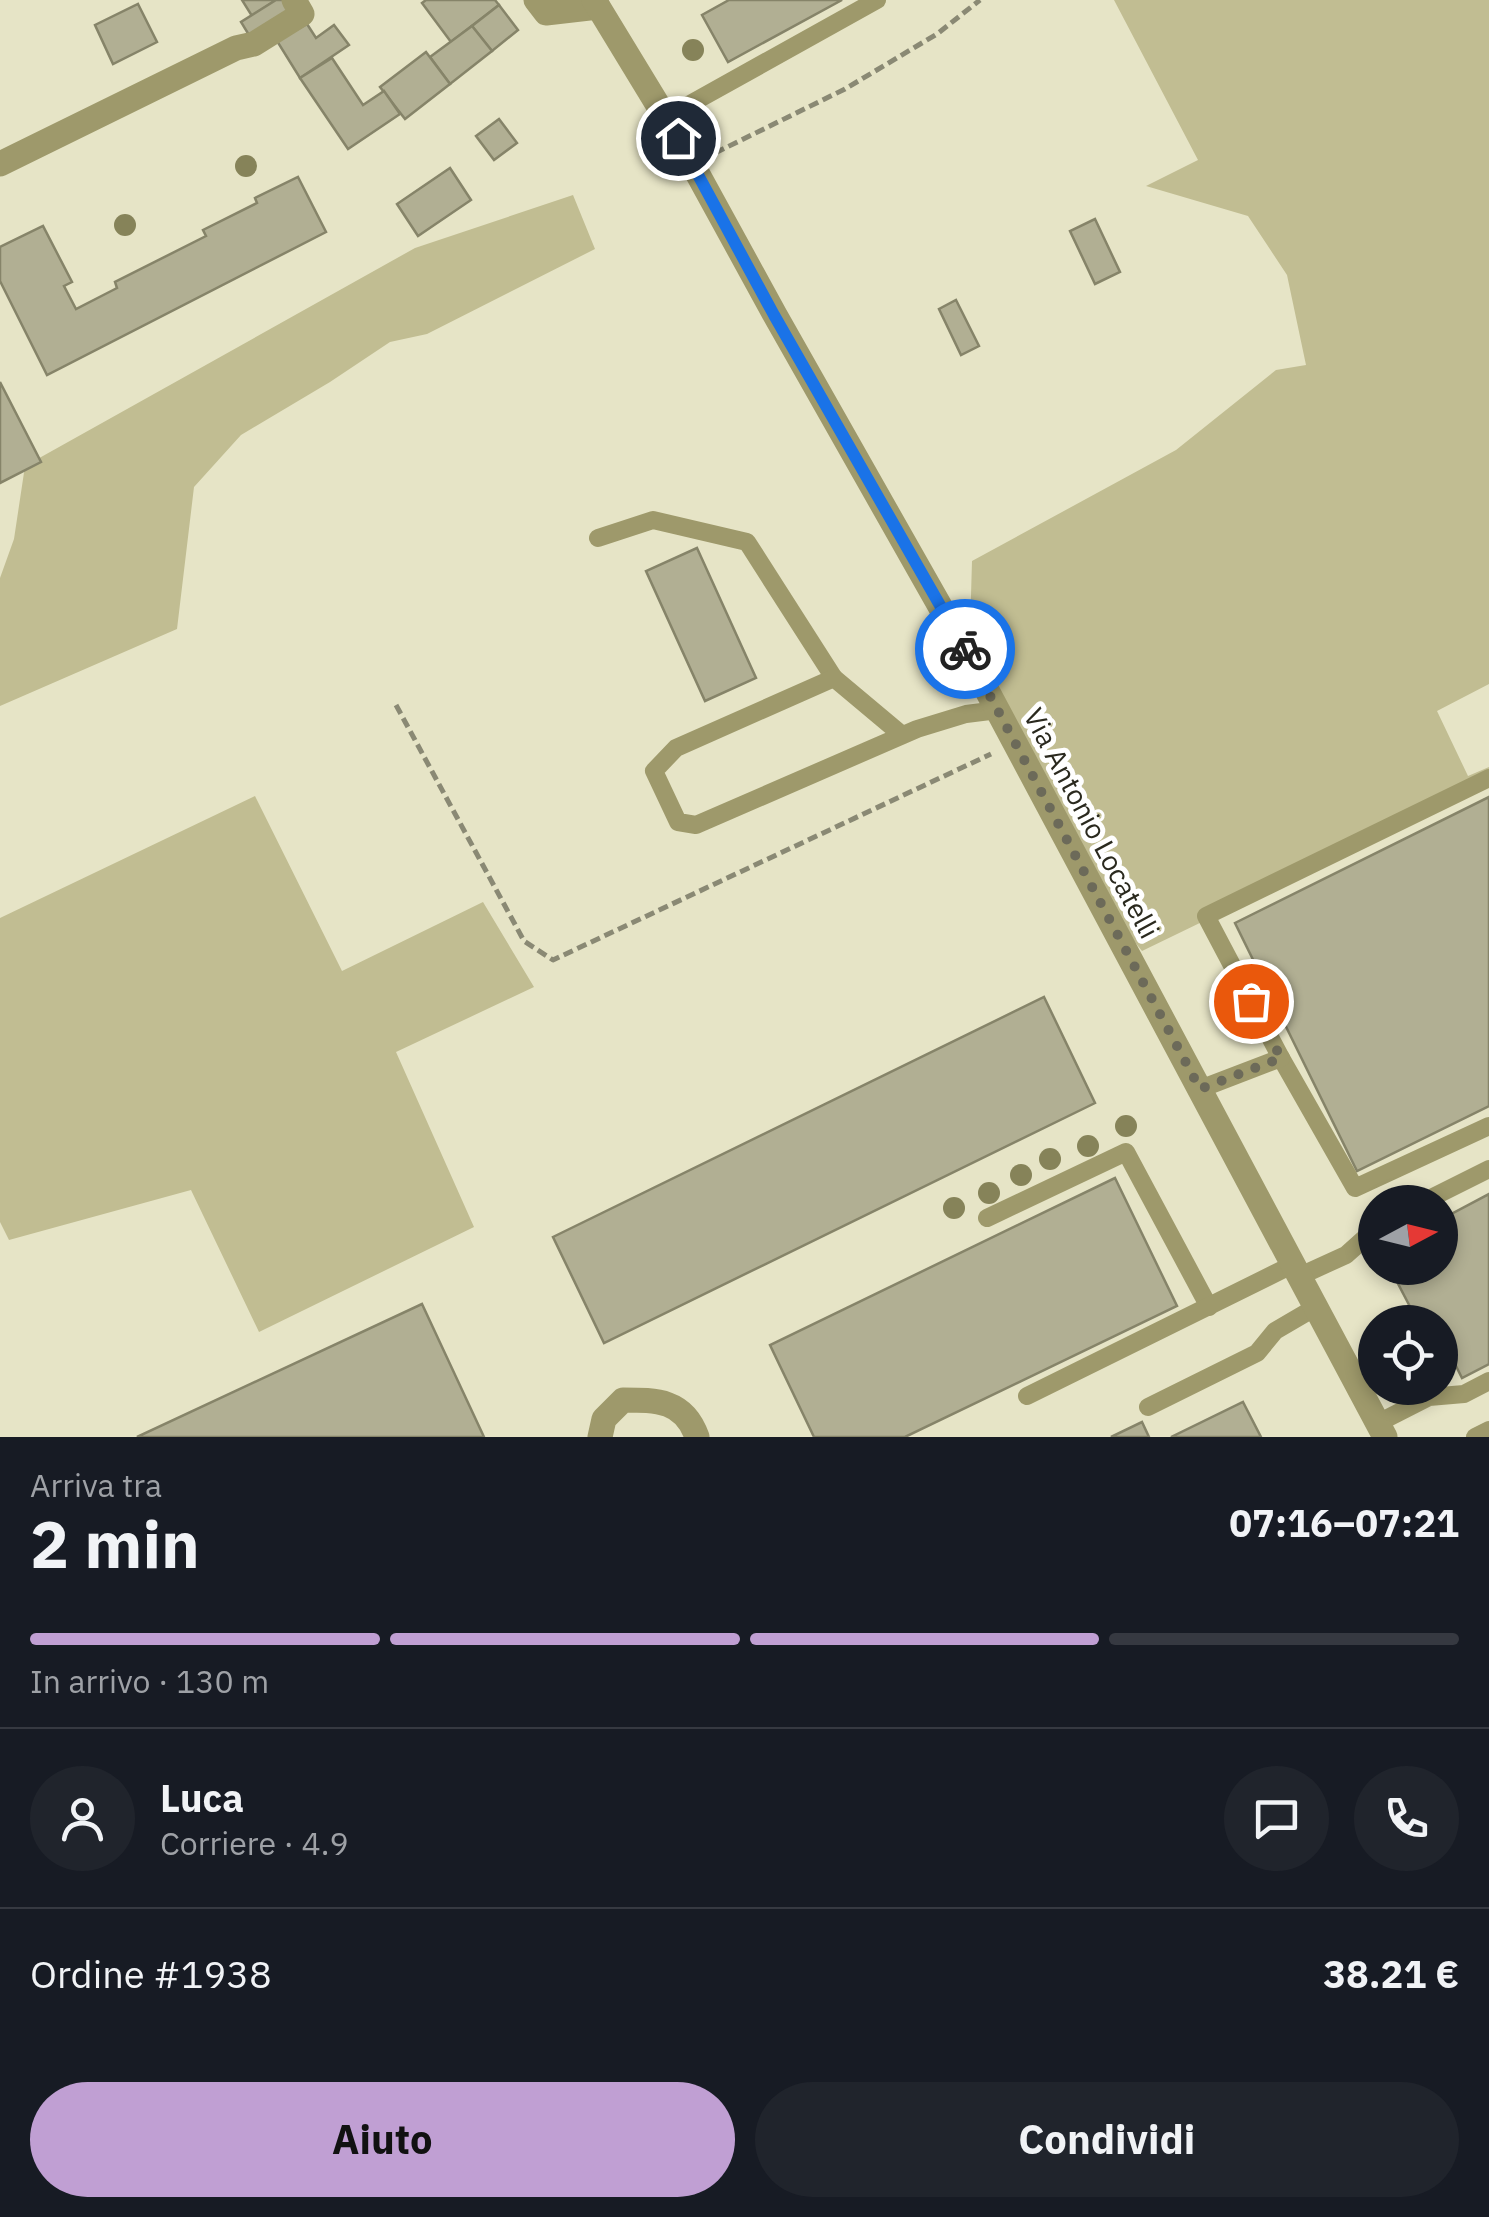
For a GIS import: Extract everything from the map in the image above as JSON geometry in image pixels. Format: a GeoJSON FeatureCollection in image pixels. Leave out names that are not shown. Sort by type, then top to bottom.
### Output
{"type":"FeatureCollection","features":[{"type":"Feature","properties":{"kind":"street"},"geometry":{"type":"LineString","coordinates":[[536,0],[546,13],[596,4]]}},
{"type":"Feature","properties":{"kind":"street","name":"Via Antonio Locatelli"},"geometry":{"type":"LineString","coordinates":[[596,4],[672,128],[998,710],[1382,1430]]}},
{"type":"Feature","properties":{"kind":"street"},"geometry":{"type":"LineString","coordinates":[[0,164],[236,48],[254,44],[298,7]]}},
{"type":"Feature","properties":{"kind":"street"},"geometry":{"type":"LineString","coordinates":[[600,1437],[604,1419],[622,1400],[656,1400],[686,1414],[696,1437]]}},
{"type":"Feature","properties":{"kind":"lane"},"geometry":{"type":"LineString","coordinates":[[672,128],[877,0]]}},
{"type":"Feature","properties":{"kind":"lane"},"geometry":{"type":"LineString","coordinates":[[598,538],[653,520],[746,542],[834,678],[902,735]]}},
{"type":"Feature","properties":{"kind":"lane"},"geometry":{"type":"LineString","coordinates":[[834,678],[676,748],[654,771],[678,822],[696,825],[902,735],[966,714],[998,710]]}},
{"type":"Feature","properties":{"kind":"lane"},"geometry":{"type":"LineString","coordinates":[[1489,778],[1206,916],[1355,1188],[1489,1126]]}},
{"type":"Feature","properties":{"kind":"lane"},"geometry":{"type":"LineString","coordinates":[[1200,1089],[1281,1058]]}},
{"type":"Feature","properties":{"kind":"lane"},"geometry":{"type":"LineString","coordinates":[[987,1218],[1126,1152],[1209,1307]]}},
{"type":"Feature","properties":{"kind":"lane"},"geometry":{"type":"LineString","coordinates":[[1457,1185],[1489,1169]]}},
{"type":"Feature","properties":{"kind":"lane"},"geometry":{"type":"LineString","coordinates":[[1027,1396],[1209,1307],[1296,1270],[1346,1255],[1358,1244]]}},
{"type":"Feature","properties":{"kind":"lane"},"geometry":{"type":"LineString","coordinates":[[1148,1407],[1256,1353],[1275,1331],[1316,1307]]}},
{"type":"Feature","properties":{"kind":"lane"},"geometry":{"type":"LineString","coordinates":[[1382,1430],[1430,1396],[1464,1394],[1489,1381]]}},
{"type":"Feature","properties":{"kind":"lane"},"geometry":{"type":"LineString","coordinates":[[1475,1437],[1489,1430]]}},
{"type":"Feature","properties":{"kind":"path"},"geometry":{"type":"LineString","coordinates":[[693,165],[845,89],[937,34],[980,0]]}},
{"type":"Feature","properties":{"kind":"path"},"geometry":{"type":"LineString","coordinates":[[396,705],[524,941],[553,960],[1015,743]]}},
{"type":"Feature","properties":{"kind":"shaded area"},"geometry":{"type":"Polygon","coordinates":[[[1114,0],[1489,0],[1489,684],[1437,711],[1468,776],[1489,767],[1489,783],[1142,951],[1106,906],[970,630],[972,561],[1176,450],[1276,370],[1306,365],[1287,275],[1248,216],[1146,186],[1198,160],[1114,0]]]}},
{"type":"Feature","properties":{"kind":"shaded area"},"geometry":{"type":"Polygon","coordinates":[[[573,195],[595,249],[427,334],[390,342],[241,435],[194,487],[177,629],[0,706],[0,578],[14,539],[25,466],[415,248],[573,195]]]}},
{"type":"Feature","properties":{"kind":"shaded area"},"geometry":{"type":"Polygon","coordinates":[[[255,796],[342,971],[483,902],[534,987],[396,1052],[474,1227],[259,1332],[191,1190],[9,1240],[0,1222],[0,918],[255,796]]]}},
{"type":"Feature","properties":{"kind":"building"},"geometry":{"type":"Polygon","coordinates":[[[242,0],[276,0],[252,16],[242,0]]]}},
{"type":"Feature","properties":{"kind":"building"},"geometry":{"type":"Polygon","coordinates":[[[276,0],[287,0],[296,13],[252,40],[241,22],[276,0]]]}},
{"type":"Feature","properties":{"kind":"building"},"geometry":{"type":"Polygon","coordinates":[[[495,0],[499,5],[451,42],[422,3],[495,0]]]}},
{"type":"Feature","properties":{"kind":"building"},"geometry":{"type":"Polygon","coordinates":[[[729,0],[842,0],[728,62],[702,15],[729,0]]]}},
{"type":"Feature","properties":{"kind":"building"},"geometry":{"type":"Polygon","coordinates":[[[138,4],[157,42],[113,64],[95,25],[138,4]]]}},
{"type":"Feature","properties":{"kind":"building"},"geometry":{"type":"Polygon","coordinates":[[[499,5],[518,30],[492,51],[472,26],[499,5]]]}},
{"type":"Feature","properties":{"kind":"building"},"geometry":{"type":"Polygon","coordinates":[[[307,24],[316,38],[334,25],[349,45],[300,78],[277,41],[307,24]]]}},
{"type":"Feature","properties":{"kind":"building"},"geometry":{"type":"Polygon","coordinates":[[[472,26],[492,51],[450,84],[430,57],[472,26]]]}},
{"type":"Feature","properties":{"kind":"building"},"geometry":{"type":"Polygon","coordinates":[[[426,52],[450,84],[405,119],[380,87],[426,52]]]}},
{"type":"Feature","properties":{"kind":"building"},"geometry":{"type":"Polygon","coordinates":[[[332,58],[363,105],[384,91],[400,114],[348,149],[300,78],[332,58]]]}},
{"type":"Feature","properties":{"kind":"building"},"geometry":{"type":"Polygon","coordinates":[[[499,119],[517,143],[494,160],[476,136],[499,119]]]}},
{"type":"Feature","properties":{"kind":"building"},"geometry":{"type":"Polygon","coordinates":[[[450,168],[471,200],[418,236],[397,204],[450,168]]]}},
{"type":"Feature","properties":{"kind":"building"},"geometry":{"type":"Polygon","coordinates":[[[298,177],[326,232],[47,375],[0,281],[0,247],[43,226],[72,282],[64,286],[76,309],[117,288],[115,282],[206,236],[203,230],[257,203],[255,198],[298,177]]]}},
{"type":"Feature","properties":{"kind":"building"},"geometry":{"type":"Polygon","coordinates":[[[1095,219],[1120,272],[1095,284],[1070,231],[1095,219]]]}},
{"type":"Feature","properties":{"kind":"building"},"geometry":{"type":"Polygon","coordinates":[[[956,300],[979,346],[961,355],[939,309],[956,300]]]}},
{"type":"Feature","properties":{"kind":"building"},"geometry":{"type":"Polygon","coordinates":[[[0,382],[41,462],[0,483],[0,382]]]}},
{"type":"Feature","properties":{"kind":"building"},"geometry":{"type":"Polygon","coordinates":[[[697,548],[756,678],[705,701],[646,571],[697,548]]]}},
{"type":"Feature","properties":{"kind":"building"},"geometry":{"type":"Polygon","coordinates":[[[1489,797],[1489,1106],[1357,1171],[1235,923],[1489,797]]]}},
{"type":"Feature","properties":{"kind":"building"},"geometry":{"type":"Polygon","coordinates":[[[1044,997],[1095,1103],[604,1343],[553,1237],[1044,997]]]}},
{"type":"Feature","properties":{"kind":"building"},"geometry":{"type":"Polygon","coordinates":[[[1115,1178],[1177,1306],[905,1437],[814,1437],[770,1345],[1115,1178]]]}},
{"type":"Feature","properties":{"kind":"building"},"geometry":{"type":"Polygon","coordinates":[[[1489,1194],[1489,1364],[1462,1378],[1458,1370],[1458,1305],[1409,1305],[1399,1285],[1458,1285],[1458,1210],[1489,1194]]]}},
{"type":"Feature","properties":{"kind":"building"},"geometry":{"type":"Polygon","coordinates":[[[422,1304],[484,1437],[137,1437],[422,1304]]]}},
{"type":"Feature","properties":{"kind":"building"},"geometry":{"type":"Polygon","coordinates":[[[1243,1402],[1261,1437],[1171,1437],[1243,1402]]]}},
{"type":"Feature","properties":{"kind":"building"},"geometry":{"type":"Polygon","coordinates":[[[1142,1422],[1149,1437],[1111,1437],[1142,1422]]]}},
{"type":"Feature","properties":{"kind":"way so far"},"geometry":{"type":"LineString","coordinates":[[965,649],[1200,1089],[1281,1058],[1251,1001]]}},
{"type":"Feature","properties":{"kind":"route"},"geometry":{"type":"LineString","coordinates":[[678,138],[965,649]]}}]}
